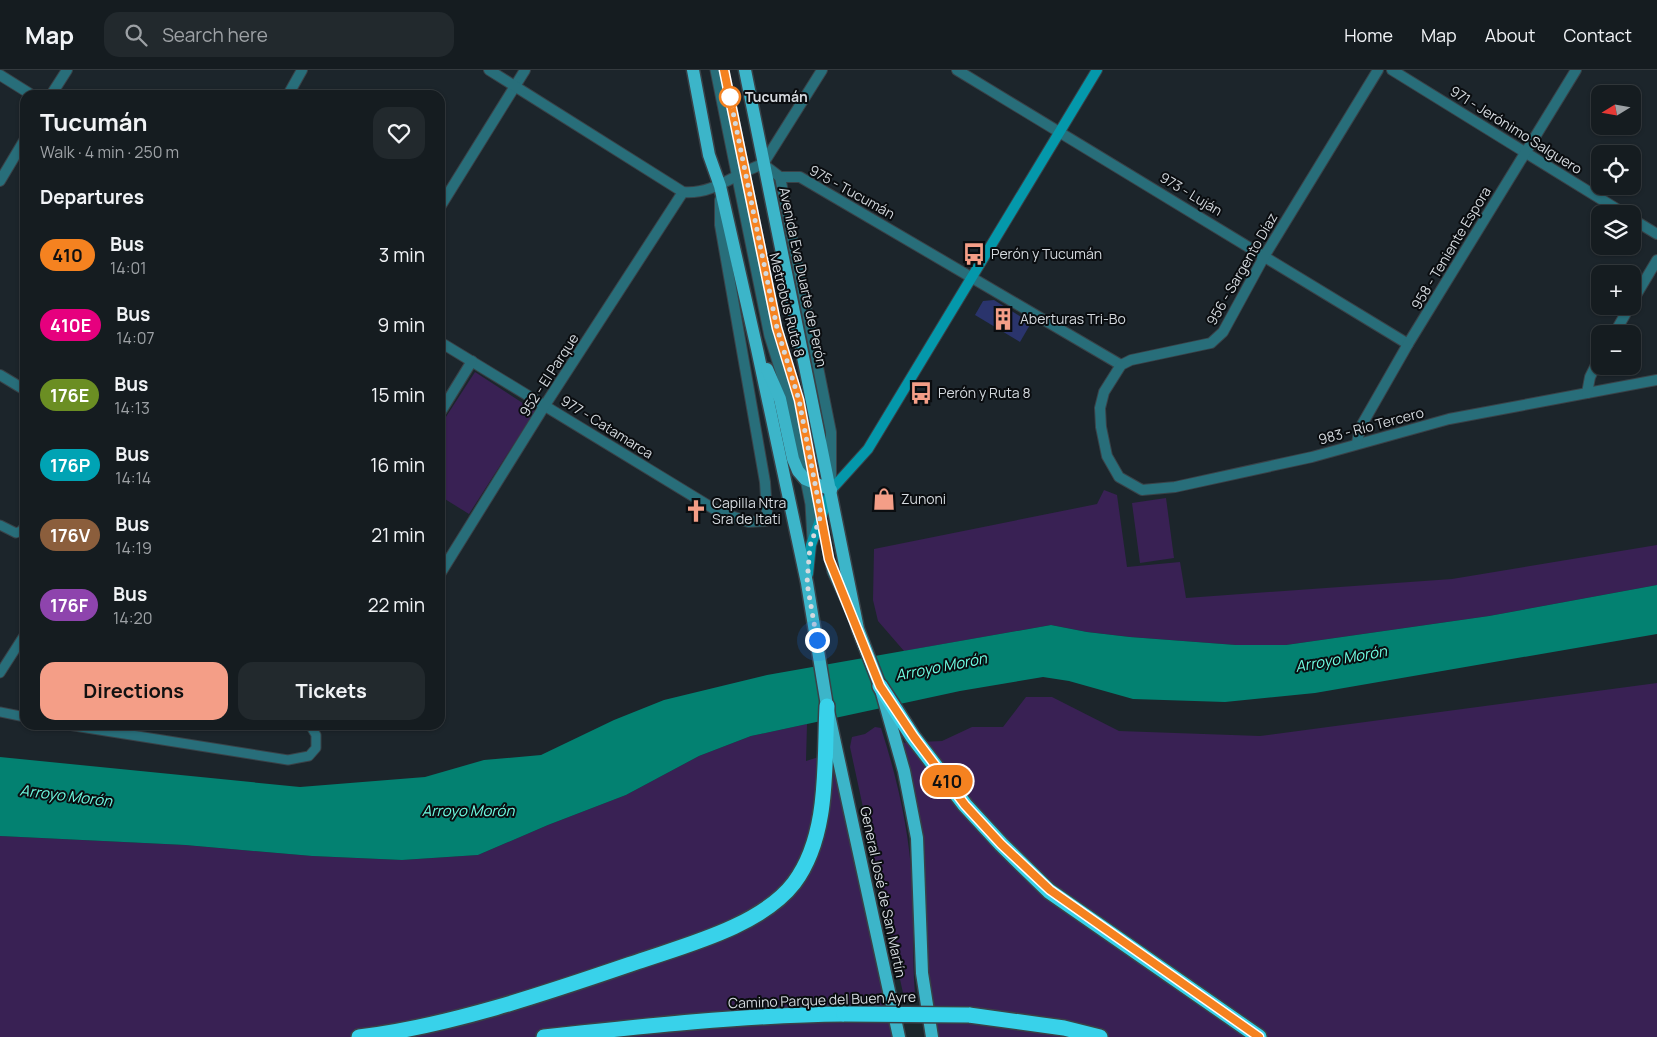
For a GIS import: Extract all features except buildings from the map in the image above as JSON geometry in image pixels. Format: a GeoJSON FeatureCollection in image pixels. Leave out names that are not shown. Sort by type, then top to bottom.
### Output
{"type":"FeatureCollection","features":[{"type":"Feature","properties":{"kind":"highway"},"geometry":{"type":"LineString","coordinates":[[880,686],[914,737],[965,805],[1001,844],[1050,890],[1259,1037]]}},
{"type":"Feature","properties":{"kind":"highway"},"geometry":{"type":"LineString","coordinates":[[359,1037],[481,1011],[574,984],[696,941],[758,913],[779,898],[794,883],[808,860],[816,833],[832,754],[827,706]]}},
{"type":"Feature","properties":{"kind":"highway","name":"Camino Parque del Buen Ayre"},"geometry":{"type":"LineString","coordinates":[[544,1037],[771,1015],[844,1014],[969,1015],[1055,1026],[1100,1037]]}},
{"type":"Feature","properties":{"kind":"main road"},"geometry":{"type":"LineString","coordinates":[[693,70],[710,155],[720,186],[757,349],[807,583],[827,706]]}},
{"type":"Feature","properties":{"kind":"main road","name":"Avenida Eva Duarte de Perón"},"geometry":{"type":"LineString","coordinates":[[745,70],[858,629],[880,686],[896,743]]}},
{"type":"Feature","properties":{"kind":"main road"},"geometry":{"type":"LineString","coordinates":[[807,583],[812,540],[831,490],[868,449],[1062,132],[1097,70]]}},
{"type":"Feature","properties":{"kind":"main road"},"geometry":{"type":"LineString","coordinates":[[757,349],[780,398],[793,459],[798,471],[810,481],[831,490]]}},
{"type":"Feature","properties":{"kind":"main road","name":"General José de San Martín"},"geometry":{"type":"LineString","coordinates":[[896,743],[917,838],[922,973],[932,1037]]}},
{"type":"Feature","properties":{"kind":"main road","name":"General José de San Martín"},"geometry":{"type":"LineString","coordinates":[[832,754],[899,1037]]}},
{"type":"Feature","properties":{"kind":"street"},"geometry":{"type":"LineString","coordinates":[[54,90],[66,70]]}},
{"type":"Feature","properties":{"kind":"street"},"geometry":{"type":"LineString","coordinates":[[291,90],[302,70]]}},
{"type":"Feature","properties":{"kind":"street"},"geometry":{"type":"LineString","coordinates":[[489,70],[683,192],[720,186],[740,174],[763,164],[822,70]]}},
{"type":"Feature","properties":{"kind":"street"},"geometry":{"type":"LineString","coordinates":[[445,199],[525,70]]}},
{"type":"Feature","properties":{"kind":"street","name":"973 - Luján"},"geometry":{"type":"LineString","coordinates":[[957,70],[1265,255],[1408,344]]}},
{"type":"Feature","properties":{"kind":"street","name":"956 - Sargento Díaz"},"geometry":{"type":"LineString","coordinates":[[1121,365],[1131,360],[1211,343],[1217,339],[1223,332],[1265,255],[1378,70]]}},
{"type":"Feature","properties":{"kind":"street","name":"971 - Jerónimo Salguero"},"geometry":{"type":"LineString","coordinates":[[1392,70],[1611,205]]}},
{"type":"Feature","properties":{"kind":"street","name":"958 - Teniente Espora"},"geometry":{"type":"LineString","coordinates":[[1357,443],[1360,428],[1408,344],[1576,70]]}},
{"type":"Feature","properties":{"kind":"street"},"geometry":{"type":"LineString","coordinates":[[0,75],[24,90]]}},
{"type":"Feature","properties":{"kind":"street"},"geometry":{"type":"LineString","coordinates":[[0,181],[20,147]]}},
{"type":"Feature","properties":{"kind":"street"},"geometry":{"type":"LineString","coordinates":[[763,164],[780,177]]}},
{"type":"Feature","properties":{"kind":"street","name":"975 - Tucumán"},"geometry":{"type":"LineString","coordinates":[[780,177],[800,177],[1121,365]]}},
{"type":"Feature","properties":{"kind":"street","name":"Avenida Eva Duarte de Perón"},"geometry":{"type":"LineString","coordinates":[[780,177],[831,432],[831,490]]}},
{"type":"Feature","properties":{"kind":"street","name":"977 - Catamarca"},"geometry":{"type":"LineString","coordinates":[[445,345],[719,512],[748,522],[765,521],[767,513],[766,482],[720,225],[720,186]]}},
{"type":"Feature","properties":{"kind":"street","name":"952 - El Parque"},"geometry":{"type":"LineString","coordinates":[[445,566],[545,405],[683,192]]}},
{"type":"Feature","properties":{"kind":"street"},"geometry":{"type":"LineString","coordinates":[[1641,224],[1657,234]]}},
{"type":"Feature","properties":{"kind":"street"},"geometry":{"type":"LineString","coordinates":[[1641,287],[1657,260]]}},
{"type":"Feature","properties":{"kind":"street"},"geometry":{"type":"LineString","coordinates":[[445,405],[472,361]]}},
{"type":"Feature","properties":{"kind":"street","name":"983 - Río Tercero"},"geometry":{"type":"LineString","coordinates":[[1121,365],[1104,392],[1100,408],[1100,427],[1108,456],[1118,477],[1142,490],[1156,490],[1312,457],[1449,419],[1657,380]]}},
{"type":"Feature","properties":{"kind":"street"},"geometry":{"type":"LineString","coordinates":[[1587,393],[1591,374]]}},
{"type":"Feature","properties":{"kind":"street"},"geometry":{"type":"LineString","coordinates":[[0,375],[20,387]]}},
{"type":"Feature","properties":{"kind":"lane","name":"Metrobús Ruta 8"},"geometry":{"type":"LineString","coordinates":[[715,70],[777,328],[799,400],[810,481],[812,540]]}},
{"type":"Feature","properties":{"kind":"lane","name":"Metrobús Ruta 8"},"geometry":{"type":"LineString","coordinates":[[724,70],[740,174],[775,359],[780,398]]}},
{"type":"Feature","properties":{"kind":"lane","name":"Metrobús Ruta 8"},"geometry":{"type":"LineString","coordinates":[[775,359],[789,400],[821,515],[832,572],[858,629]]}},
{"type":"Feature","properties":{"kind":"lane"},"geometry":{"type":"LineString","coordinates":[[0,525],[16,533],[20,531]]}},
{"type":"Feature","properties":{"kind":"lane"},"geometry":{"type":"LineString","coordinates":[[0,673],[20,642]]}},
{"type":"Feature","properties":{"kind":"lane"},"geometry":{"type":"LineString","coordinates":[[0,712],[20,714]]}},
{"type":"Feature","properties":{"kind":"lane"},"geometry":{"type":"LineString","coordinates":[[112,730],[288,760],[309,756],[316,748],[316,735],[313,730]]}},
{"type":"Feature","properties":{"kind":"shaded area"},"geometry":{"type":"Polygon","coordinates":[[[475,372],[535,411],[469,514],[445,499],[445,418],[475,372]]]}},
{"type":"Feature","properties":{"kind":"shaded area"},"geometry":{"type":"Polygon","coordinates":[[[1104,490],[1117,495],[1127,567],[1180,562],[1186,598],[1452,579],[1657,545],[1657,585],[1489,616],[1286,645],[1236,645],[1130,637],[1087,632],[1051,625],[904,651],[878,621],[873,600],[874,549],[1097,504],[1104,490]]]}},
{"type":"Feature","properties":{"kind":"shaded area"},"geometry":{"type":"Polygon","coordinates":[[[1166,498],[1174,558],[1140,563],[1132,503],[1166,498]]]}},
{"type":"Feature","properties":{"kind":"shaded area"},"geometry":{"type":"Polygon","coordinates":[[[1657,683],[1657,1037],[932,1037],[920,878],[896,743],[942,741],[972,727],[1003,727],[1026,697],[1052,697],[1119,731],[1260,736],[1657,683]]]}},
{"type":"Feature","properties":{"kind":"shaded area"},"geometry":{"type":"Polygon","coordinates":[[[807,724],[806,761],[825,755],[839,754],[899,1037],[0,1037],[0,836],[185,845],[312,856],[402,860],[478,855],[548,825],[626,795],[699,756],[751,736],[807,724]]]}},
{"type":"Feature","properties":{"kind":"shaded area"},"geometry":{"type":"Polygon","coordinates":[[[875,727],[881,728],[887,747],[897,785],[908,843],[912,882],[915,994],[903,993],[850,747],[852,737],[865,734],[875,727]]]}},
{"type":"Feature","properties":{"kind":"water","name":"Arroyo Morón"},"geometry":{"type":"Polygon","coordinates":[[[1657,585],[1657,634],[1315,693],[1225,702],[1133,699],[1069,681],[1043,677],[960,691],[751,736],[699,756],[626,795],[548,825],[478,855],[402,860],[312,856],[185,845],[0,836],[0,757],[300,787],[425,777],[484,760],[541,755],[614,720],[664,700],[767,675],[1051,625],[1087,632],[1130,637],[1236,645],[1286,645],[1489,616],[1657,585]]]}},
{"type":"Feature","properties":{"kind":"bus line","name":"410"},"geometry":{"type":"LineString","coordinates":[[724,70],[777,328],[799,400],[832,572],[858,629],[880,686],[914,737],[965,805],[1001,844],[1050,890],[1089,920],[1259,1037]]}},
{"type":"Feature","properties":{"kind":"place","name":"Tucumán"},"geometry":{"type":"Point","coordinates":[730,97]}},
{"type":"Feature","properties":{"kind":"place","name":"Perón y Tucumán"},"geometry":{"type":"Point","coordinates":[974,254]}},
{"type":"Feature","properties":{"kind":"place","name":"Aberturas Tri-Bo"},"geometry":{"type":"Point","coordinates":[1003,319]}},
{"type":"Feature","properties":{"kind":"place","name":"Perón y Ruta 8"},"geometry":{"type":"Point","coordinates":[921,393]}},
{"type":"Feature","properties":{"kind":"place","name":"Zunoni"},"geometry":{"type":"Point","coordinates":[884,499]}},
{"type":"Feature","properties":{"kind":"place","name":"Capilla Ntra Sra de Itati"},"geometry":{"type":"Point","coordinates":[696,511]}},
{"type":"Feature","properties":{"kind":"route"},"geometry":{"type":"LineString","coordinates":[[730,97],[777,328],[799,400],[821,515],[810,546],[807,583],[817,640]]}}]}
